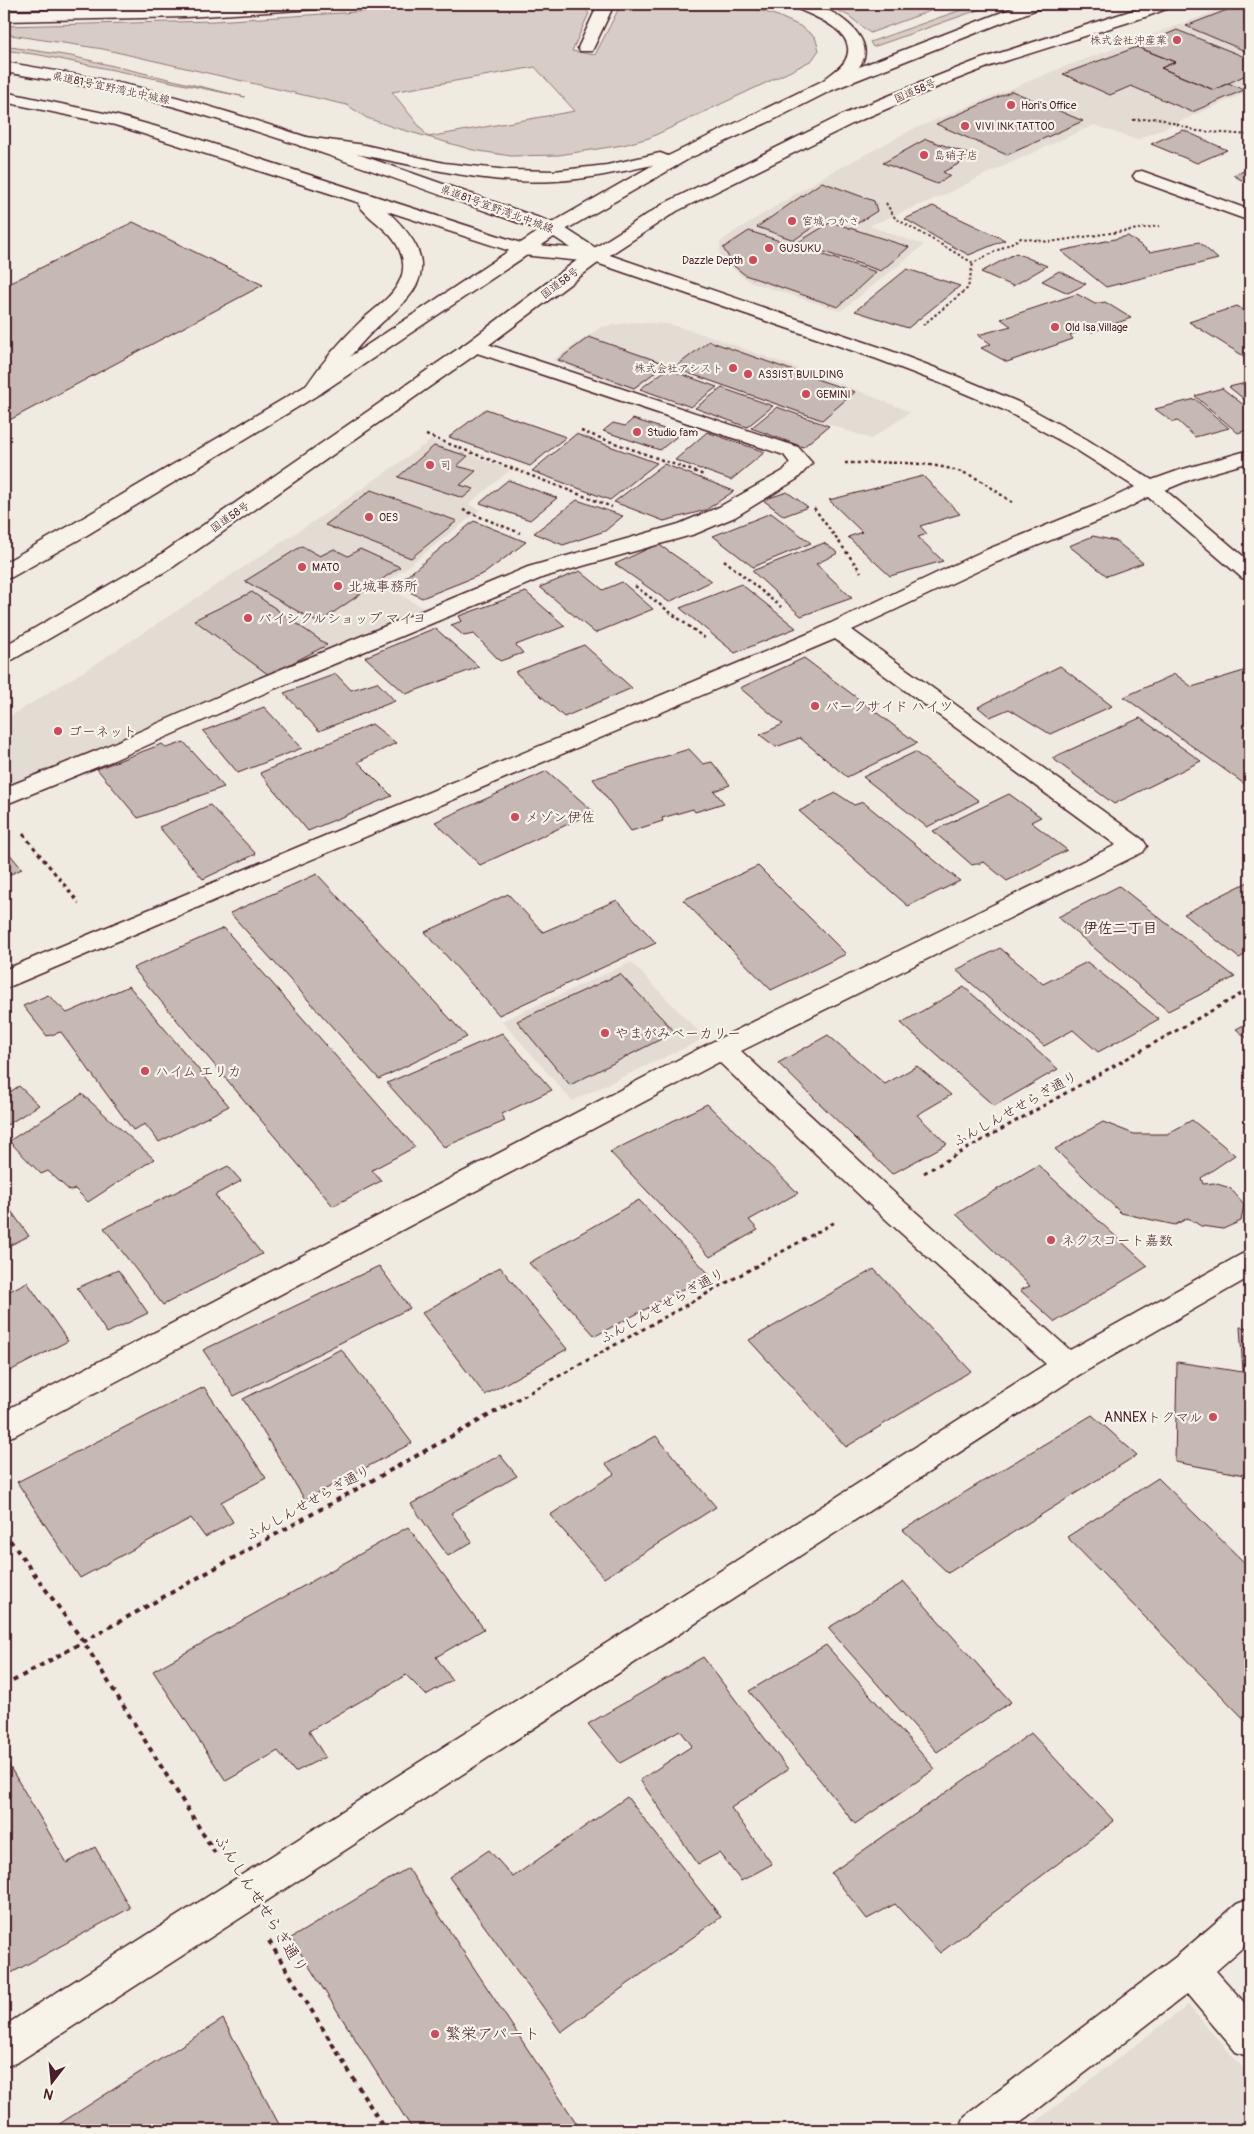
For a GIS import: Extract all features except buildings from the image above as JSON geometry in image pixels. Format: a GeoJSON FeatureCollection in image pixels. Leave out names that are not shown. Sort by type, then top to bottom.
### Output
{"type":"FeatureCollection","features":[{"type":"Feature","properties":{"kind":"main road"},"geometry":{"type":"LineString","coordinates":[[4,16],[186,12],[316,4]]}},
{"type":"Feature","properties":{"kind":"main road"},"geometry":{"type":"LineString","coordinates":[[586,48],[603,11],[603,4]]}},
{"type":"Feature","properties":{"kind":"main road"},"geometry":{"type":"LineString","coordinates":[[798,4],[834,19],[852,36],[856,50],[854,62],[826,86]]}},
{"type":"Feature","properties":{"kind":"main road"},"geometry":{"type":"LineString","coordinates":[[4,572],[80,530],[314,389],[554,229],[689,152],[826,86],[1036,4]]}},
{"type":"Feature","properties":{"kind":"main road","name":"国道58号"},"geometry":{"type":"LineString","coordinates":[[4,655],[165,562],[475,346],[595,256],[671,207],[850,118],[987,62],[1142,13],[1164,4]]}},
{"type":"Feature","properties":{"kind":"main road","name":"県道81号宜野湾北中城線"},"geometry":{"type":"LineString","coordinates":[[4,67],[96,83],[148,95],[254,125],[554,229],[595,256]]}},
{"type":"Feature","properties":{"kind":"main road","name":"県道81号宜野湾北中城線"},"geometry":{"type":"LineString","coordinates":[[4,97],[118,121],[522,250],[595,256]]}},
{"type":"Feature","properties":{"kind":"main road"},"geometry":{"type":"LineString","coordinates":[[306,142],[365,150],[444,168],[508,175],[554,176],[607,170],[689,152]]}},
{"type":"Feature","properties":{"kind":"main road"},"geometry":{"type":"LineString","coordinates":[[1142,176],[1250,216]]}},
{"type":"Feature","properties":{"kind":"main road"},"geometry":{"type":"LineString","coordinates":[[314,389],[362,331],[403,292],[412,275],[411,255],[405,240],[393,225],[357,196]]}},
{"type":"Feature","properties":{"kind":"main road"},"geometry":{"type":"LineString","coordinates":[[595,256],[948,379],[1011,406],[1079,443],[1150,488],[1250,573]]}},
{"type":"Feature","properties":{"kind":"main road"},"geometry":{"type":"LineString","coordinates":[[4,797],[106,756],[268,683],[527,576],[593,555],[687,529],[727,512],[796,469],[791,451],[475,346]]}},
{"type":"Feature","properties":{"kind":"main road"},"geometry":{"type":"LineString","coordinates":[[4,980],[827,634],[989,557],[1112,507],[1150,488],[1187,474],[1250,456]]}},
{"type":"Feature","properties":{"kind":"main road"},"geometry":{"type":"LineString","coordinates":[[4,1426],[722,1050],[1134,846],[827,634]]}},
{"type":"Feature","properties":{"kind":"main road"},"geometry":{"type":"LineString","coordinates":[[722,1050],[880,1197],[1068,1366]]}},
{"type":"Feature","properties":{"kind":"main road"},"geometry":{"type":"LineString","coordinates":[[4,2048],[1068,1366],[1250,1263]]}},
{"type":"Feature","properties":{"kind":"main road"},"geometry":{"type":"LineString","coordinates":[[979,2130],[1190,1970],[1250,1917]]}},
{"type":"Feature","properties":{"kind":"main road"},"geometry":{"type":"LineString","coordinates":[[1190,1970],[1250,2038]]}},
{"type":"Feature","properties":{"kind":"path"},"geometry":{"type":"LineString","coordinates":[[1132,120],[1158,118],[1197,131],[1213,130],[1250,135]]}},
{"type":"Feature","properties":{"kind":"path"},"geometry":{"type":"LineString","coordinates":[[886,203],[895,218],[973,263]]}},
{"type":"Feature","properties":{"kind":"path"},"geometry":{"type":"LineString","coordinates":[[973,263],[1021,238],[1049,242],[1162,226]]}},
{"type":"Feature","properties":{"kind":"path"},"geometry":{"type":"LineString","coordinates":[[923,325],[968,288],[973,263]]}},
{"type":"Feature","properties":{"kind":"path"},"geometry":{"type":"LineString","coordinates":[[582,431],[756,494]]}},
{"type":"Feature","properties":{"kind":"path"},"geometry":{"type":"LineString","coordinates":[[426,435],[676,531]]}},
{"type":"Feature","properties":{"kind":"path"},"geometry":{"type":"LineString","coordinates":[[796,469],[916,465],[952,470],[987,484],[1006,499],[1015,503]]}},
{"type":"Feature","properties":{"kind":"path"},"geometry":{"type":"LineString","coordinates":[[796,469],[886,606]]}},
{"type":"Feature","properties":{"kind":"path"},"geometry":{"type":"LineString","coordinates":[[593,555],[745,668]]}},
{"type":"Feature","properties":{"kind":"path"},"geometry":{"type":"LineString","coordinates":[[719,556],[827,634]]}},
{"type":"Feature","properties":{"kind":"path"},"geometry":{"type":"LineString","coordinates":[[22,832],[107,937]]}},
{"type":"Feature","properties":{"kind":"path","name":"ふんしんせせらぎ通り"},"geometry":{"type":"LineString","coordinates":[[4,1686],[1250,990]]}},
{"type":"Feature","properties":{"kind":"path","name":"ふんしんせせらぎ通り"},"geometry":{"type":"LineString","coordinates":[[4,1532],[83,1641],[386,2130]]}},
{"type":"Feature","properties":{"kind":"shaded area"},"geometry":{"type":"Polygon","coordinates":[[[483,4],[578,4],[589,13],[572,51],[595,55],[618,10],[629,4],[742,5],[778,16],[800,26],[815,37],[819,50],[812,60],[793,70],[649,138],[623,145],[559,155],[511,156],[473,150],[393,127],[367,118],[347,105],[103,49],[4,34],[4,26],[214,21],[483,4]],[[535,67],[392,92],[428,137],[575,111],[535,67]]]}},
{"type":"Feature","properties":{"kind":"shaded area"},"geometry":{"type":"Polygon","coordinates":[[[825,4],[949,4],[870,33],[849,16],[825,4]]]}},
{"type":"Feature","properties":{"kind":"shaded area"},"geometry":{"type":"Polygon","coordinates":[[[978,4],[995,4],[873,47],[870,42],[978,4]]]}},
{"type":"Feature","properties":{"kind":"shaded area"},"geometry":{"type":"Polygon","coordinates":[[[1235,4],[1250,5],[1250,91],[1137,140],[1094,125],[951,192],[869,226],[924,245],[841,311],[750,282],[719,258],[720,242],[734,232],[823,177],[911,130],[1056,70],[1235,4]]]}},
{"type":"Feature","properties":{"kind":"shaded area"},"geometry":{"type":"Polygon","coordinates":[[[4,46],[71,56],[245,97],[40,55],[4,50],[4,46]]]}},
{"type":"Feature","properties":{"kind":"shaded area"},"geometry":{"type":"Polygon","coordinates":[[[634,322],[669,324],[710,336],[911,412],[871,439],[666,366],[633,391],[552,360],[601,327],[634,322]]]}},
{"type":"Feature","properties":{"kind":"shaded area"},"geometry":{"type":"Polygon","coordinates":[[[431,440],[510,470],[469,504],[480,510],[384,585],[424,608],[264,680],[4,791],[4,720],[94,665],[349,498],[431,440]]]}},
{"type":"Feature","properties":{"kind":"shaded area"},"geometry":{"type":"Polygon","coordinates":[[[631,962],[705,1038],[572,1101],[502,1021],[631,962]]]}},
{"type":"Feature","properties":{"kind":"shaded area"},"geometry":{"type":"Polygon","coordinates":[[[1188,2005],[1250,2076],[1250,2130],[1025,2130],[1188,2005]]]}},
{"type":"Feature","properties":{"kind":"place","name":"株式会社沖産業"},"geometry":{"type":"Point","coordinates":[1177,40]}},
{"type":"Feature","properties":{"kind":"place","name":"Hori's Office"},"geometry":{"type":"Point","coordinates":[1011,105]}},
{"type":"Feature","properties":{"kind":"place","name":"VIVI INK TATTOO"},"geometry":{"type":"Point","coordinates":[965,126]}},
{"type":"Feature","properties":{"kind":"place","name":"島硝子店"},"geometry":{"type":"Point","coordinates":[924,155]}},
{"type":"Feature","properties":{"kind":"place","name":"宮城 つかさ"},"geometry":{"type":"Point","coordinates":[792,221]}},
{"type":"Feature","properties":{"kind":"place","name":"GUSUKU"},"geometry":{"type":"Point","coordinates":[769,248]}},
{"type":"Feature","properties":{"kind":"place","name":"Dazzle Depth"},"geometry":{"type":"Point","coordinates":[753,260]}},
{"type":"Feature","properties":{"kind":"place","name":"Old Isa Village"},"geometry":{"type":"Point","coordinates":[1055,327]}},
{"type":"Feature","properties":{"kind":"place","name":"株式会社アシスト"},"geometry":{"type":"Point","coordinates":[733,368]}},
{"type":"Feature","properties":{"kind":"place","name":"ASSIST BUILDING"},"geometry":{"type":"Point","coordinates":[748,374]}},
{"type":"Feature","properties":{"kind":"place","name":"GEMINI"},"geometry":{"type":"Point","coordinates":[806,394]}},
{"type":"Feature","properties":{"kind":"place","name":"Studio fam"},"geometry":{"type":"Point","coordinates":[637,432]}},
{"type":"Feature","properties":{"kind":"place","name":"司"},"geometry":{"type":"Point","coordinates":[430,465]}},
{"type":"Feature","properties":{"kind":"place","name":"OES"},"geometry":{"type":"Point","coordinates":[369,517]}},
{"type":"Feature","properties":{"kind":"place","name":"MATO"},"geometry":{"type":"Point","coordinates":[302,567]}},
{"type":"Feature","properties":{"kind":"place","name":"北城事務所"},"geometry":{"type":"Point","coordinates":[338,586]}},
{"type":"Feature","properties":{"kind":"place","name":"バイシクルショップ マイヨ"},"geometry":{"type":"Point","coordinates":[248,618]}},
{"type":"Feature","properties":{"kind":"place","name":"バークサイド ハイツ"},"geometry":{"type":"Point","coordinates":[815,706]}},
{"type":"Feature","properties":{"kind":"place","name":"ゴーネット"},"geometry":{"type":"Point","coordinates":[58,731]}},
{"type":"Feature","properties":{"kind":"place","name":"メゾン伊佐"},"geometry":{"type":"Point","coordinates":[515,817]}},
{"type":"Feature","properties":{"kind":"place","name":"やまがみベーカリー"},"geometry":{"type":"Point","coordinates":[605,1033]}},
{"type":"Feature","properties":{"kind":"place","name":"ハイム エリカ"},"geometry":{"type":"Point","coordinates":[145,1071]}},
{"type":"Feature","properties":{"kind":"place","name":"ネクスコート嘉数"},"geometry":{"type":"Point","coordinates":[1051,1240]}},
{"type":"Feature","properties":{"kind":"place","name":"ANNEXトクマル"},"geometry":{"type":"Point","coordinates":[1213,1417]}},
{"type":"Feature","properties":{"kind":"place","name":"繁栄アパート"},"geometry":{"type":"Point","coordinates":[435,2034]}},
{"type":"Feature","properties":{"kind":"district","name":"伊佐二丁目"},"geometry":{"type":"Point","coordinates":[1120,928]}}]}
